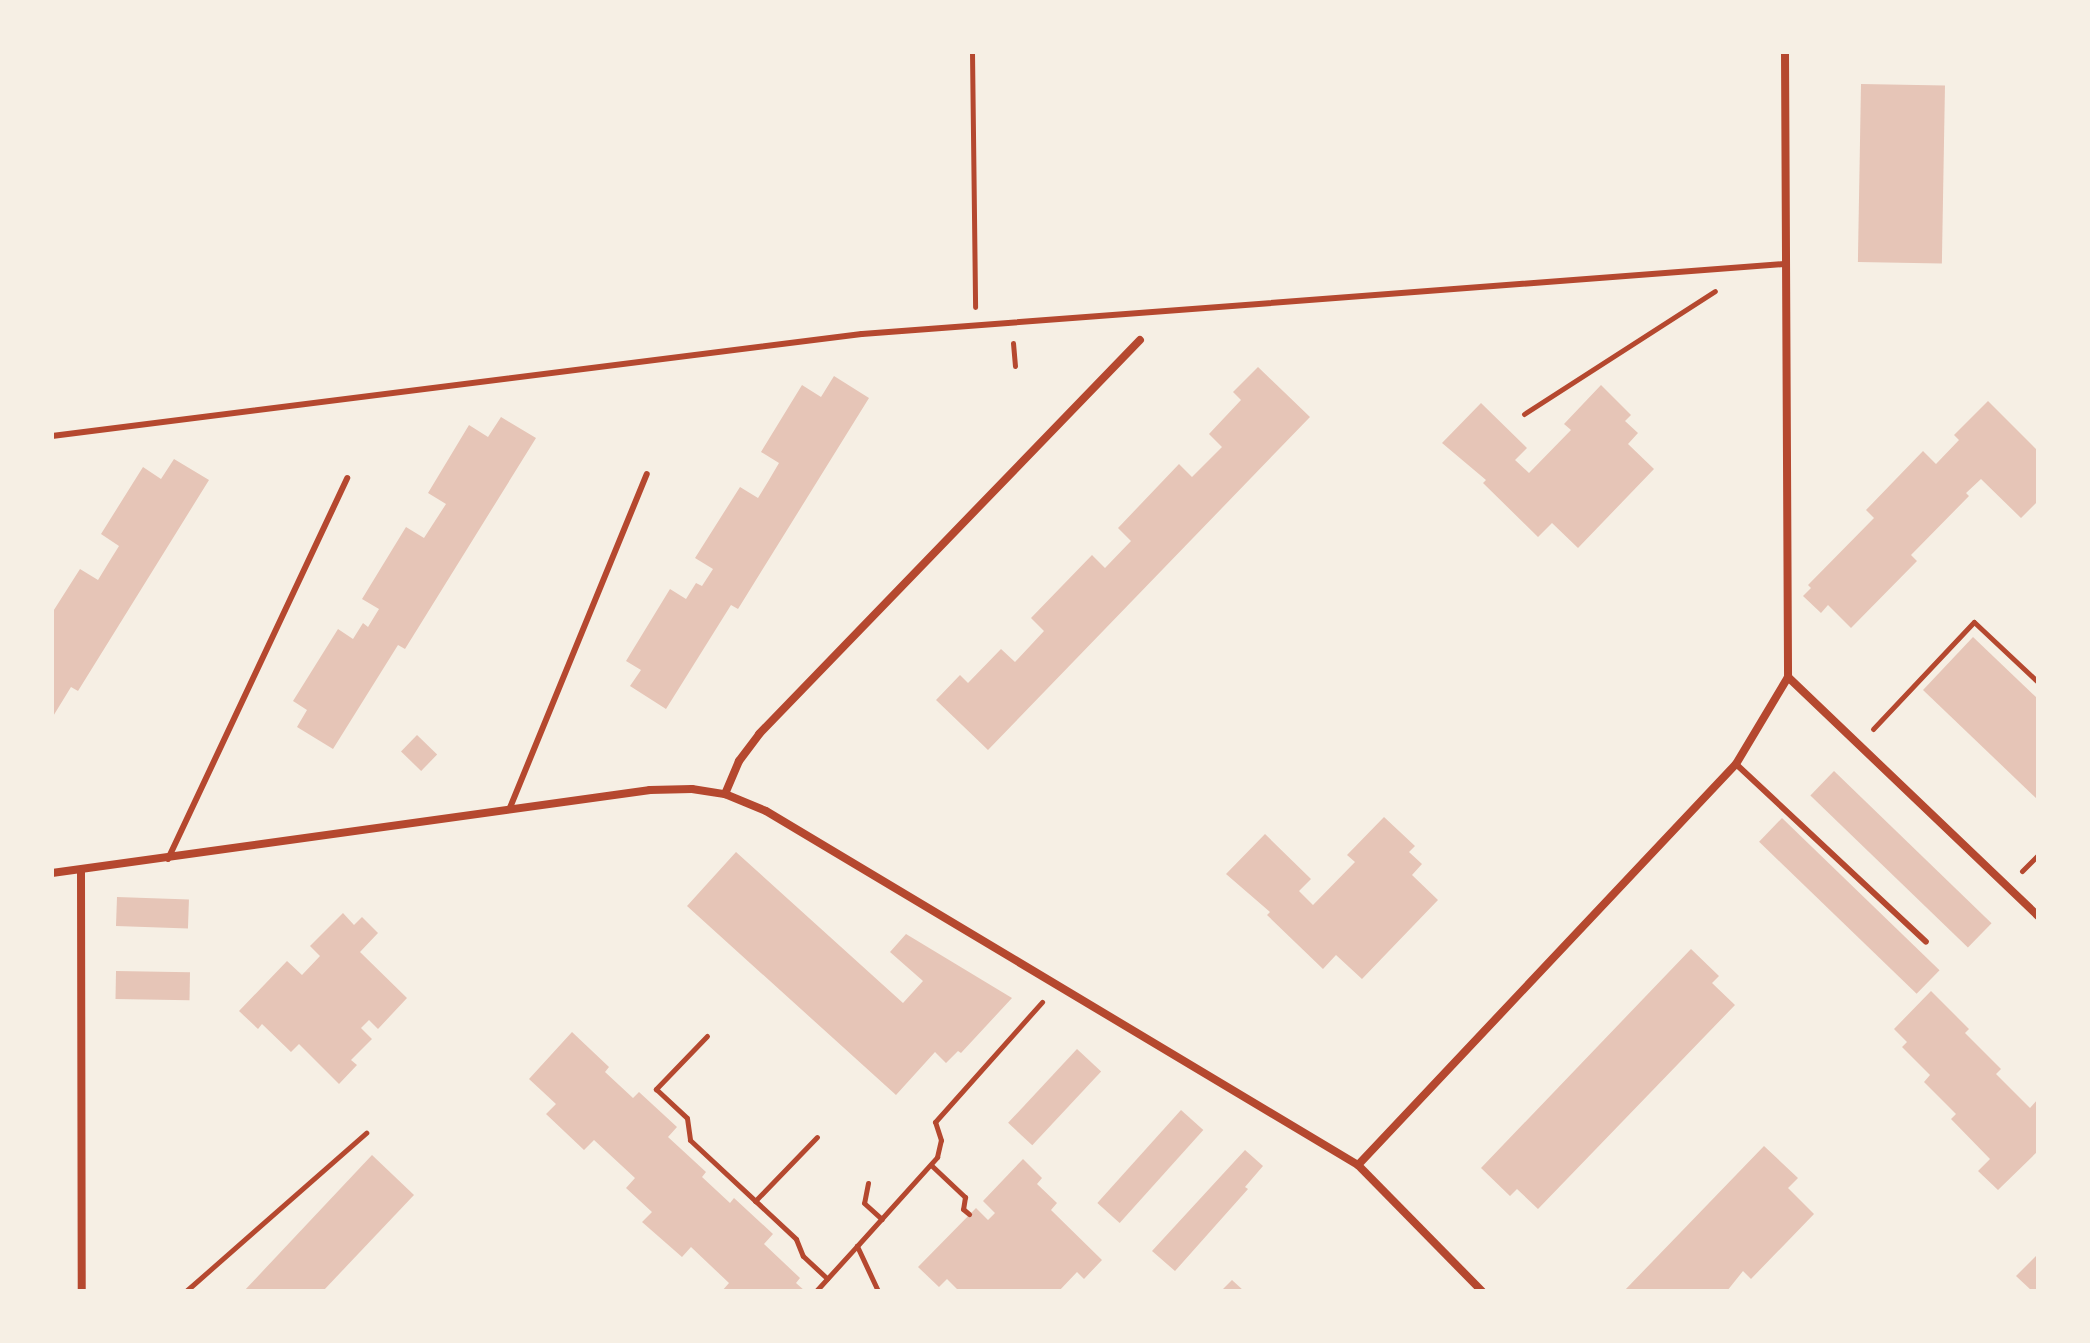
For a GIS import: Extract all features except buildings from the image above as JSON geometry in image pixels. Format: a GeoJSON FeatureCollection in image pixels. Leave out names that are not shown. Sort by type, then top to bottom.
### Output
{"type":"FeatureCollection","features":[{"type":"Feature","properties":{"kind":"street"},"geometry":{"type":"LineString","coordinates":[[1358,1165],[1736,764],[1788,677],[1785,52]]}},
{"type":"Feature","properties":{"kind":"street"},"geometry":{"type":"LineString","coordinates":[[725,794],[739,761],[759,734],[1140,340]]}},
{"type":"Feature","properties":{"kind":"street"},"geometry":{"type":"LineString","coordinates":[[1788,677],[2038,916]]}},
{"type":"Feature","properties":{"kind":"street"},"geometry":{"type":"LineString","coordinates":[[52,873],[661,789],[725,794],[766,811],[1358,1165],[1482,1291]]}},
{"type":"Feature","properties":{"kind":"street"},"geometry":{"type":"LineString","coordinates":[[81,871],[82,1291]]}},
{"type":"Feature","properties":{"kind":"lane"},"geometry":{"type":"LineString","coordinates":[[52,436],[847,336],[1784,264]]}},
{"type":"Feature","properties":{"kind":"lane"},"geometry":{"type":"LineString","coordinates":[[509,810],[647,474]]}},
{"type":"Feature","properties":{"kind":"lane"},"geometry":{"type":"LineString","coordinates":[[168,859],[347,478]]}},
{"type":"Feature","properties":{"kind":"lane"},"geometry":{"type":"LineString","coordinates":[[1736,764],[1926,942]]}},
{"type":"Feature","properties":{"kind":"path"},"geometry":{"type":"LineString","coordinates":[[972,52],[975,324]]}},
{"type":"Feature","properties":{"kind":"path"},"geometry":{"type":"LineString","coordinates":[[1524,414],[1709,296],[1720,285],[1725,269]]}},
{"type":"Feature","properties":{"kind":"path"},"geometry":{"type":"LineString","coordinates":[[1859,744],[1974,622],[2038,682]]}},
{"type":"Feature","properties":{"kind":"path"},"geometry":{"type":"LineString","coordinates":[[816,1291],[931,1165],[941,1140],[935,1122],[1058,985]]}},
{"type":"Feature","properties":{"kind":"path"},"geometry":{"type":"LineString","coordinates":[[707,1036],[656,1089],[687,1118],[690,1140],[796,1239],[803,1256],[827,1278]]}},
{"type":"Feature","properties":{"kind":"path"},"geometry":{"type":"LineString","coordinates":[[186,1291],[366,1133]]}},
{"type":"Feature","properties":{"kind":"path"},"geometry":{"type":"LineString","coordinates":[[755,1201],[817,1137]]}},
{"type":"Feature","properties":{"kind":"path"},"geometry":{"type":"LineString","coordinates":[[931,1165],[965,1197],[963,1209],[969,1214]]}},
{"type":"Feature","properties":{"kind":"path"},"geometry":{"type":"LineString","coordinates":[[868,1183],[864,1203],[882,1219]]}},
{"type":"Feature","properties":{"kind":"path"},"geometry":{"type":"LineString","coordinates":[[857,1246],[878,1291]]}}]}
